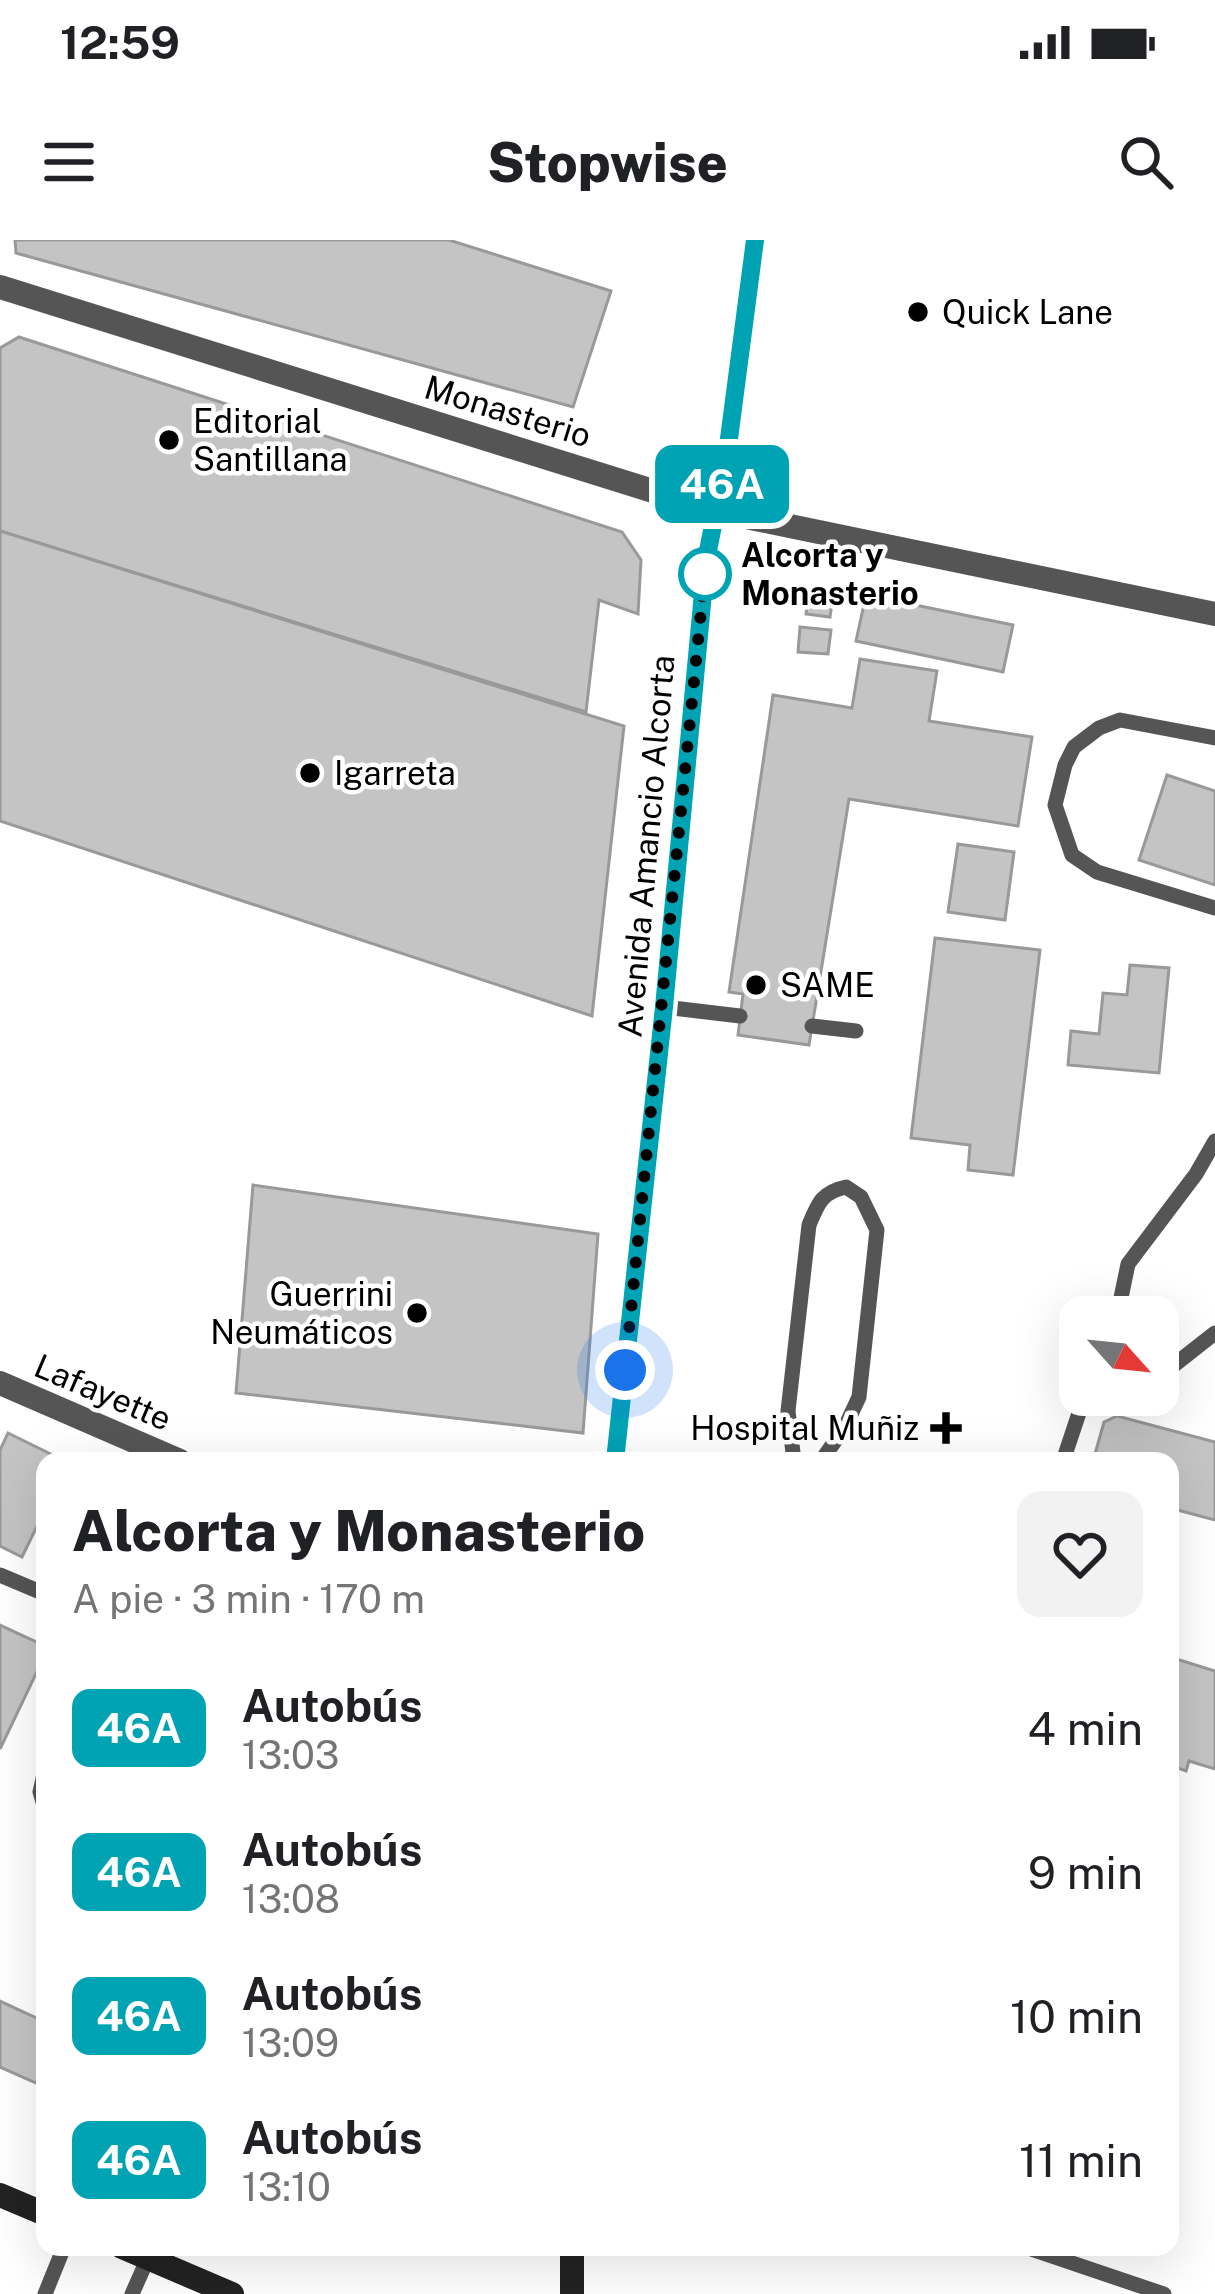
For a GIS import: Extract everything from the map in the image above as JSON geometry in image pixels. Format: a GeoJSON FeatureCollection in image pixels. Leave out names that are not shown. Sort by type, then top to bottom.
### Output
{"type":"FeatureCollection","features":[{"type":"Feature","properties":{"kind":"main road","name":"Avenida Amancio Alcorta"},"geometry":{"type":"LineString","coordinates":[[617,1452],[706,561],[755,240]]}},
{"type":"Feature","properties":{"kind":"main road"},"geometry":{"type":"LineString","coordinates":[[0,2195],[36,2210]]}},
{"type":"Feature","properties":{"kind":"main road"},"geometry":{"type":"LineString","coordinates":[[143,2256],[232,2294]]}},
{"type":"Feature","properties":{"kind":"main road"},"geometry":{"type":"LineString","coordinates":[[572,2256],[572,2294]]}},
{"type":"Feature","properties":{"kind":"street","name":"Monasterio"},"geometry":{"type":"LineString","coordinates":[[0,287],[717,511],[1215,614]]}},
{"type":"Feature","properties":{"kind":"street","name":"Lafayette"},"geometry":{"type":"LineString","coordinates":[[0,1383],[159,1452]]}},
{"type":"Feature","properties":{"kind":"lane"},"geometry":{"type":"LineString","coordinates":[[1215,738],[1120,720],[1099,728],[1074,747],[1055,805],[1072,855],[1097,872],[1215,908]]}},
{"type":"Feature","properties":{"kind":"lane"},"geometry":{"type":"LineString","coordinates":[[664,1007],[740,1016]]}},
{"type":"Feature","properties":{"kind":"lane"},"geometry":{"type":"LineString","coordinates":[[812,1026],[856,1031]]}},
{"type":"Feature","properties":{"kind":"lane"},"geometry":{"type":"LineString","coordinates":[[1122,1296],[1128,1264],[1215,1141]]}},
{"type":"Feature","properties":{"kind":"lane"},"geometry":{"type":"LineString","coordinates":[[793,1452],[788,1411],[809,1225],[828,1191],[846,1187],[861,1197],[878,1230],[859,1397],[827,1452]]}},
{"type":"Feature","properties":{"kind":"lane"},"geometry":{"type":"LineString","coordinates":[[1179,1362],[1215,1334]]}},
{"type":"Feature","properties":{"kind":"lane"},"geometry":{"type":"LineString","coordinates":[[1066,1452],[1078,1416]]}},
{"type":"Feature","properties":{"kind":"lane"},"geometry":{"type":"LineString","coordinates":[[0,1575],[36,1590]]}},
{"type":"Feature","properties":{"kind":"lane"},"geometry":{"type":"LineString","coordinates":[[45,2294],[60,2256]]}},
{"type":"Feature","properties":{"kind":"lane"},"geometry":{"type":"LineString","coordinates":[[1052,2256],[1164,2294]]}},
{"type":"Feature","properties":{"kind":"lane"},"geometry":{"type":"LineString","coordinates":[[132,2294],[148,2258]]}},
{"type":"Feature","properties":{"kind":"building"},"geometry":{"type":"Polygon","coordinates":[[[15,240],[449,240],[611,291],[573,407],[16,253],[15,240]]]}},
{"type":"Feature","properties":{"kind":"building","name":"Editorial Santillana"},"geometry":{"type":"Polygon","coordinates":[[[19,337],[622,532],[641,560],[638,614],[599,600],[586,712],[0,531],[0,348],[19,337]]]}},
{"type":"Feature","properties":{"kind":"building","name":"Igarreta"},"geometry":{"type":"Polygon","coordinates":[[[0,531],[624,726],[592,1016],[0,821],[0,531]]]}},
{"type":"Feature","properties":{"kind":"building"},"geometry":{"type":"Polygon","coordinates":[[[809,594],[833,596],[830,617],[806,614],[809,594]]]}},
{"type":"Feature","properties":{"kind":"building"},"geometry":{"type":"Polygon","coordinates":[[[866,595],[1013,625],[1003,672],[856,641],[866,595]]]}},
{"type":"Feature","properties":{"kind":"building"},"geometry":{"type":"Polygon","coordinates":[[[800,627],[831,630],[828,654],[798,652],[800,627]]]}},
{"type":"Feature","properties":{"kind":"building"},"geometry":{"type":"Polygon","coordinates":[[[860,659],[937,671],[929,721],[1032,737],[1018,826],[849,799],[809,1045],[738,1035],[743,994],[729,992],[773,695],[852,708],[860,659]]]}},
{"type":"Feature","properties":{"kind":"building"},"geometry":{"type":"Polygon","coordinates":[[[1167,775],[1215,791],[1215,885],[1139,860],[1167,775]]]}},
{"type":"Feature","properties":{"kind":"building"},"geometry":{"type":"Polygon","coordinates":[[[958,844],[1014,852],[1005,920],[948,912],[958,844]]]}},
{"type":"Feature","properties":{"kind":"building"},"geometry":{"type":"Polygon","coordinates":[[[935,938],[1040,950],[1013,1175],[968,1170],[970,1145],[911,1138],[935,938]]]}},
{"type":"Feature","properties":{"kind":"building"},"geometry":{"type":"Polygon","coordinates":[[[1130,965],[1169,968],[1159,1073],[1068,1065],[1071,1031],[1099,1034],[1103,993],[1127,995],[1130,965]]]}},
{"type":"Feature","properties":{"kind":"building","name":"Guerrini Neumáticos"},"geometry":{"type":"Polygon","coordinates":[[[253,1185],[598,1234],[583,1433],[236,1393],[253,1185]]]}},
{"type":"Feature","properties":{"kind":"building"},"geometry":{"type":"Polygon","coordinates":[[[1117,1416],[1215,1442],[1215,1520],[1179,1510],[1179,1452],[1096,1452],[1104,1422],[1117,1416]]]}},
{"type":"Feature","properties":{"kind":"building"},"geometry":{"type":"Polygon","coordinates":[[[8,1433],[47,1452],[36,1452],[36,1528],[22,1557],[0,1546],[0,1450],[8,1433]]]}},
{"type":"Feature","properties":{"kind":"building"},"geometry":{"type":"Polygon","coordinates":[[[0,1625],[36,1642],[36,1674],[0,1749],[0,1625]]]}},
{"type":"Feature","properties":{"kind":"building"},"geometry":{"type":"Polygon","coordinates":[[[1179,1660],[1215,1671],[1215,1769],[1189,1761],[1186,1771],[1179,1768],[1179,1660]]]}},
{"type":"Feature","properties":{"kind":"building"},"geometry":{"type":"Polygon","coordinates":[[[0,2001],[36,2018],[36,2083],[0,2067],[0,2001]]]}},
{"type":"Feature","properties":{"kind":"bus line","name":"46A"},"geometry":{"type":"LineString","coordinates":[[616,1452],[706,561],[727,454],[755,240]]}},
{"type":"Feature","properties":{"kind":"place","name":"Quick Lane"},"geometry":{"type":"Point","coordinates":[918,312]}},
{"type":"Feature","properties":{"kind":"place","name":"Editorial Santillana"},"geometry":{"type":"Point","coordinates":[169,440]}},
{"type":"Feature","properties":{"kind":"place","name":"Alcorta y Monasterio"},"geometry":{"type":"Point","coordinates":[705,574]}},
{"type":"Feature","properties":{"kind":"place","name":"Igarreta"},"geometry":{"type":"Point","coordinates":[310,773]}},
{"type":"Feature","properties":{"kind":"place","name":"SAME"},"geometry":{"type":"Point","coordinates":[756,985]}},
{"type":"Feature","properties":{"kind":"place","name":"Guerrini Neumáticos"},"geometry":{"type":"Point","coordinates":[417,1313]}},
{"type":"Feature","properties":{"kind":"place","name":"Hospital Muñiz"},"geometry":{"type":"Point","coordinates":[946,1428]}},
{"type":"Feature","properties":{"kind":"route"},"geometry":{"type":"LineString","coordinates":[[625,1370],[706,561],[705,574]]}}]}
